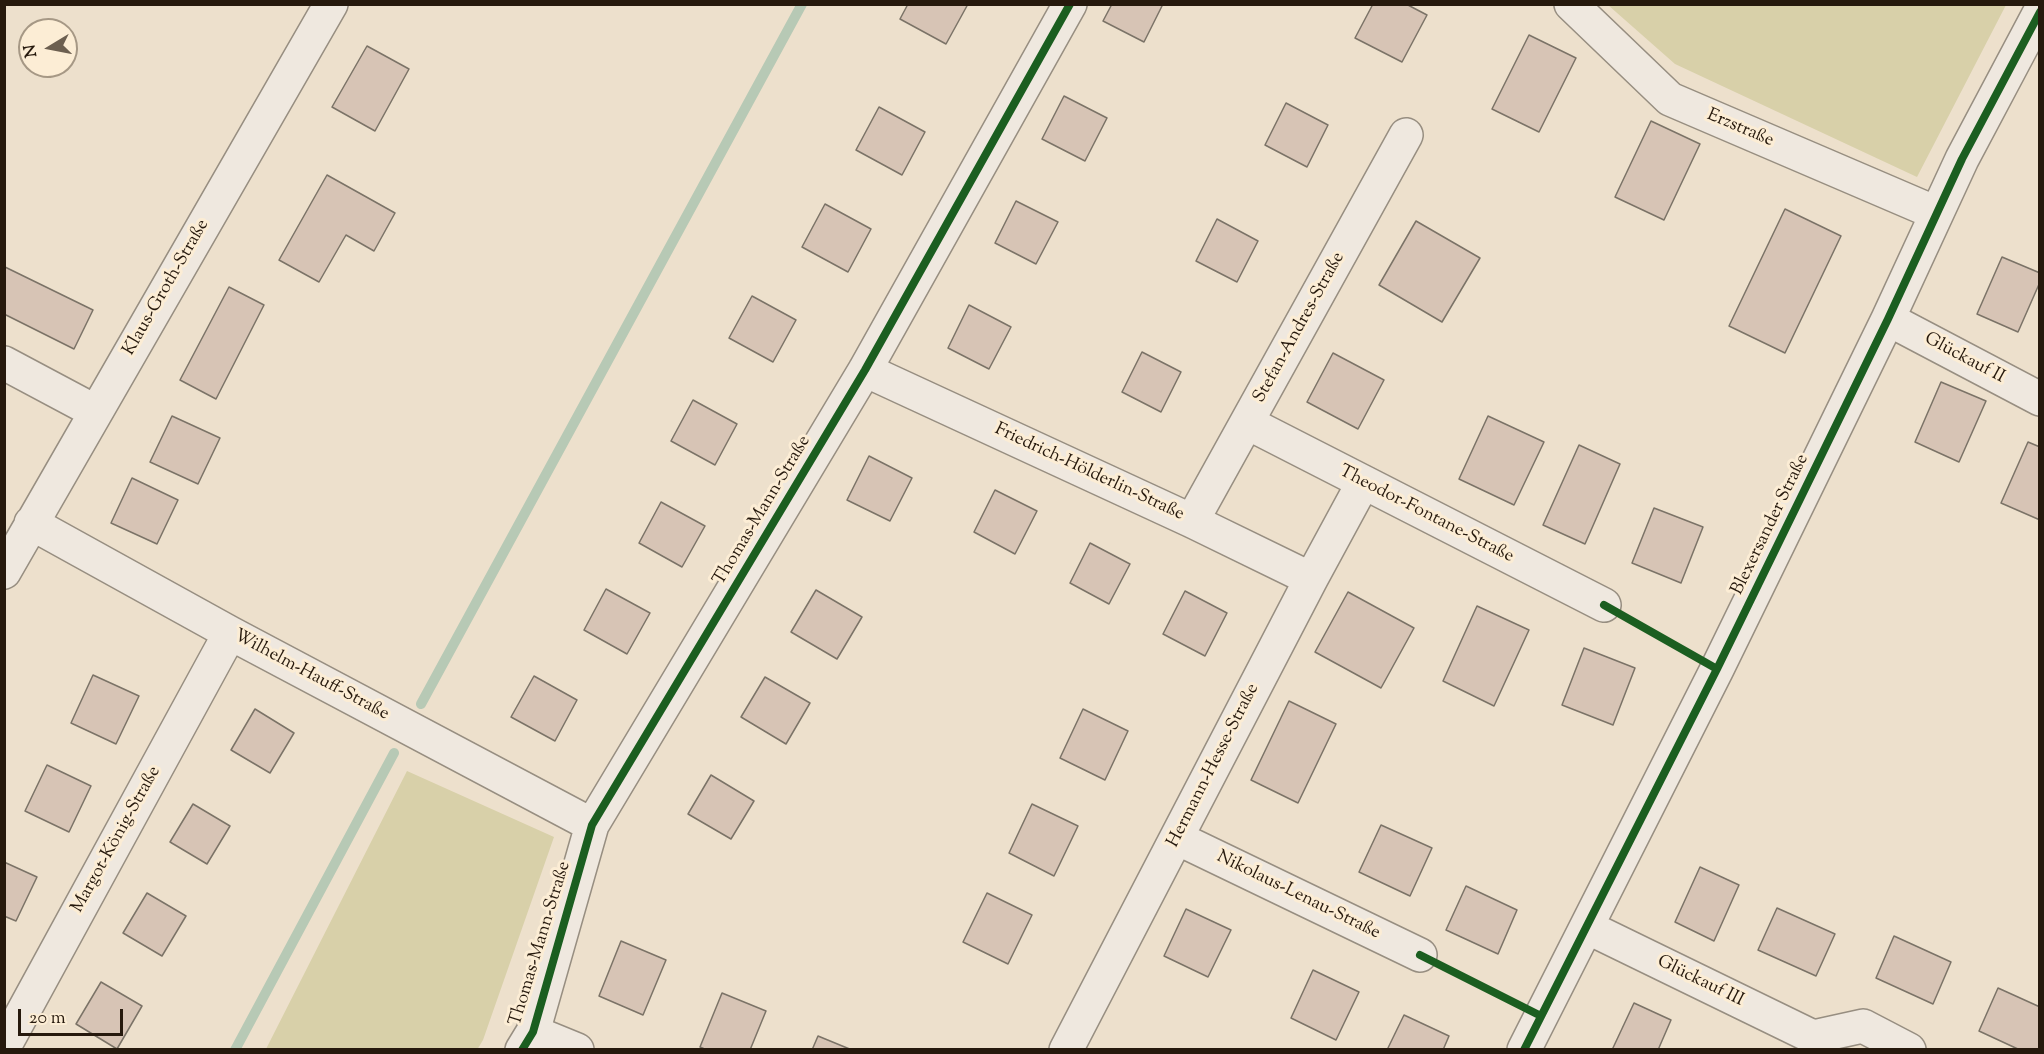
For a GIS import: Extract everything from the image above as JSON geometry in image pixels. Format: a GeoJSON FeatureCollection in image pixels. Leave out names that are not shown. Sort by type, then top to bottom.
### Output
{"type":"FeatureCollection","features":[{"type":"Feature","properties":{"kind":"street","name":"Klaus-Groth-Straße"},"geometry":{"type":"LineString","coordinates":[[4,572],[331,4]]}},
{"type":"Feature","properties":{"kind":"street","name":"Thomas-Mann-Straße"},"geometry":{"type":"LineString","coordinates":[[528,1041],[592,825],[865,370],[1070,4]]}},
{"type":"Feature","properties":{"kind":"street","name":"Erzstraße"},"geometry":{"type":"LineString","coordinates":[[1571,4],[1670,99],[1936,213]]}},
{"type":"Feature","properties":{"kind":"street","name":"Blexersander Straße"},"geometry":{"type":"LineString","coordinates":[[1524,1050],[1717,669],[1888,319],[1962,159],[2040,12]]}},
{"type":"Feature","properties":{"kind":"street","name":"Stefan-Andres-Straße"},"geometry":{"type":"LineString","coordinates":[[1192,521],[1406,135]]}},
{"type":"Feature","properties":{"kind":"street","name":"Glückauf II"},"geometry":{"type":"LineString","coordinates":[[1888,319],[2040,399]]}},
{"type":"Feature","properties":{"kind":"street"},"geometry":{"type":"LineString","coordinates":[[4,363],[96,412]]}},
{"type":"Feature","properties":{"kind":"street","name":"Friedrich-Hölderlin-Straße"},"geometry":{"type":"LineString","coordinates":[[865,370],[1192,521],[1311,579]]}},
{"type":"Feature","properties":{"kind":"street","name":"Theodor-Fontane-Straße"},"geometry":{"type":"LineString","coordinates":[[1248,423],[1604,606]]}},
{"type":"Feature","properties":{"kind":"street","name":"Hermann-Hesse-Straße"},"geometry":{"type":"LineString","coordinates":[[1066,1050],[1363,483]]}},
{"type":"Feature","properties":{"kind":"street","name":"Wilhelm-Hauff-Straße"},"geometry":{"type":"LineString","coordinates":[[32,523],[230,633],[592,825]]}},
{"type":"Feature","properties":{"kind":"street","name":"Margot-König-Straße"},"geometry":{"type":"LineString","coordinates":[[4,1047],[230,633]]}},
{"type":"Feature","properties":{"kind":"street","name":"Nikolaus-Lenau-Straße"},"geometry":{"type":"LineString","coordinates":[[1177,838],[1420,954]]}},
{"type":"Feature","properties":{"kind":"street","name":"Glückauf III"},"geometry":{"type":"LineString","coordinates":[[1587,927],[1816,1044],[1863,1026],[1909,1050]]}},
{"type":"Feature","properties":{"kind":"street"},"geometry":{"type":"LineString","coordinates":[[528,1041],[577,1050]]}},
{"type":"Feature","properties":{"kind":"shaded area"},"geometry":{"type":"Polygon","coordinates":[[[1608,5],[2006,5],[1917,177],[1675,64],[1608,5]]]}},
{"type":"Feature","properties":{"kind":"shaded area"},"geometry":{"type":"Polygon","coordinates":[[[407,771],[554,837],[483,1040],[477,1050],[266,1049],[407,771]]]}},
{"type":"Feature","properties":{"kind":"building"},"geometry":{"type":"Polygon","coordinates":[[[908,4],[968,4],[946,44],[900,19],[908,4]]]}},
{"type":"Feature","properties":{"kind":"building"},"geometry":{"type":"Polygon","coordinates":[[[1112,4],[1163,4],[1144,42],[1103,21],[1112,4]]]}},
{"type":"Feature","properties":{"kind":"building"},"geometry":{"type":"Polygon","coordinates":[[[1373,4],[1406,4],[1427,15],[1402,62],[1355,38],[1373,4]]]}},
{"type":"Feature","properties":{"kind":"building"},"geometry":{"type":"Polygon","coordinates":[[[1529,35],[1576,58],[1539,132],[1492,109],[1529,35]]]}},
{"type":"Feature","properties":{"kind":"building"},"geometry":{"type":"Polygon","coordinates":[[[367,46],[409,69],[375,131],[332,107],[367,46]]]}},
{"type":"Feature","properties":{"kind":"building"},"geometry":{"type":"Polygon","coordinates":[[[1064,96],[1107,118],[1085,161],[1042,139],[1064,96]]]}},
{"type":"Feature","properties":{"kind":"building"},"geometry":{"type":"Polygon","coordinates":[[[1286,103],[1328,125],[1307,167],[1265,145],[1286,103]]]}},
{"type":"Feature","properties":{"kind":"building"},"geometry":{"type":"Polygon","coordinates":[[[879,107],[925,132],[902,175],[856,150],[879,107]]]}},
{"type":"Feature","properties":{"kind":"building"},"geometry":{"type":"Polygon","coordinates":[[[1651,121],[1700,144],[1664,220],[1615,197],[1651,121]]]}},
{"type":"Feature","properties":{"kind":"building"},"geometry":{"type":"Polygon","coordinates":[[[327,175],[395,213],[374,251],[346,235],[319,282],[279,260],[327,175]]]}},
{"type":"Feature","properties":{"kind":"building"},"geometry":{"type":"Polygon","coordinates":[[[1016,201],[1058,222],[1036,264],[995,243],[1016,201]]]}},
{"type":"Feature","properties":{"kind":"building"},"geometry":{"type":"Polygon","coordinates":[[[825,204],[871,229],[848,272],[802,247],[825,204]]]}},
{"type":"Feature","properties":{"kind":"building"},"geometry":{"type":"Polygon","coordinates":[[[1785,209],[1841,236],[1785,353],[1729,326],[1785,209]]]}},
{"type":"Feature","properties":{"kind":"building"},"geometry":{"type":"Polygon","coordinates":[[[1217,219],[1258,241],[1237,282],[1196,261],[1217,219]]]}},
{"type":"Feature","properties":{"kind":"building"},"geometry":{"type":"Polygon","coordinates":[[[1416,221],[1480,258],[1442,322],[1379,285],[1416,221]]]}},
{"type":"Feature","properties":{"kind":"building"},"geometry":{"type":"Polygon","coordinates":[[[2002,257],[2040,273],[2040,282],[2018,332],[1977,314],[2002,257]]]}},
{"type":"Feature","properties":{"kind":"building"},"geometry":{"type":"Polygon","coordinates":[[[5,267],[93,310],[74,349],[4,314],[5,267]]]}},
{"type":"Feature","properties":{"kind":"building"},"geometry":{"type":"Polygon","coordinates":[[[229,287],[264,305],[216,399],[180,380],[229,287]]]}},
{"type":"Feature","properties":{"kind":"building"},"geometry":{"type":"Polygon","coordinates":[[[752,296],[796,320],[773,362],[729,338],[752,296]]]}},
{"type":"Feature","properties":{"kind":"building"},"geometry":{"type":"Polygon","coordinates":[[[969,305],[1011,327],[989,369],[948,348],[969,305]]]}},
{"type":"Feature","properties":{"kind":"building"},"geometry":{"type":"Polygon","coordinates":[[[1142,352],[1181,372],[1161,412],[1122,392],[1142,352]]]}},
{"type":"Feature","properties":{"kind":"building"},"geometry":{"type":"Polygon","coordinates":[[[1333,353],[1384,380],[1358,429],[1307,402],[1333,353]]]}},
{"type":"Feature","properties":{"kind":"building"},"geometry":{"type":"Polygon","coordinates":[[[1941,382],[1986,401],[1959,462],[1915,442],[1941,382]]]}},
{"type":"Feature","properties":{"kind":"building"},"geometry":{"type":"Polygon","coordinates":[[[693,400],[737,424],[715,465],[671,441],[693,400]]]}},
{"type":"Feature","properties":{"kind":"building"},"geometry":{"type":"Polygon","coordinates":[[[172,416],[220,438],[198,484],[150,462],[172,416]]]}},
{"type":"Feature","properties":{"kind":"building"},"geometry":{"type":"Polygon","coordinates":[[[1488,416],[1544,442],[1514,505],[1459,479],[1488,416]]]}},
{"type":"Feature","properties":{"kind":"building"},"geometry":{"type":"Polygon","coordinates":[[[2028,442],[2040,447],[2040,520],[2001,503],[2028,442]]]}},
{"type":"Feature","properties":{"kind":"building"},"geometry":{"type":"Polygon","coordinates":[[[1579,445],[1620,464],[1585,544],[1543,525],[1579,445]]]}},
{"type":"Feature","properties":{"kind":"building"},"geometry":{"type":"Polygon","coordinates":[[[869,456],[912,478],[890,521],[847,500],[869,456]]]}},
{"type":"Feature","properties":{"kind":"building"},"geometry":{"type":"Polygon","coordinates":[[[132,478],[178,500],[157,544],[111,523],[132,478]]]}},
{"type":"Feature","properties":{"kind":"building"},"geometry":{"type":"Polygon","coordinates":[[[995,490],[1037,511],[1015,554],[974,532],[995,490]]]}},
{"type":"Feature","properties":{"kind":"building"},"geometry":{"type":"Polygon","coordinates":[[[661,502],[705,526],[682,567],[639,543],[661,502]]]}},
{"type":"Feature","properties":{"kind":"building"},"geometry":{"type":"Polygon","coordinates":[[[1654,508],[1703,527],[1681,583],[1632,563],[1654,508]]]}},
{"type":"Feature","properties":{"kind":"building"},"geometry":{"type":"Polygon","coordinates":[[[1090,543],[1130,564],[1109,604],[1070,583],[1090,543]]]}},
{"type":"Feature","properties":{"kind":"building"},"geometry":{"type":"Polygon","coordinates":[[[606,589],[650,613],[627,654],[584,630],[606,589]]]}},
{"type":"Feature","properties":{"kind":"building"},"geometry":{"type":"Polygon","coordinates":[[[816,590],[862,617],[837,659],[791,632],[816,590]]]}},
{"type":"Feature","properties":{"kind":"building"},"geometry":{"type":"Polygon","coordinates":[[[1185,591],[1227,613],[1205,656],[1163,634],[1185,591]]]}},
{"type":"Feature","properties":{"kind":"building"},"geometry":{"type":"Polygon","coordinates":[[[1348,592],[1414,628],[1381,688],[1315,652],[1348,592]]]}},
{"type":"Feature","properties":{"kind":"building"},"geometry":{"type":"Polygon","coordinates":[[[1477,606],[1529,630],[1494,706],[1443,681],[1477,606]]]}},
{"type":"Feature","properties":{"kind":"building"},"geometry":{"type":"Polygon","coordinates":[[[1584,648],[1635,668],[1613,725],[1562,705],[1584,648]]]}},
{"type":"Feature","properties":{"kind":"building"},"geometry":{"type":"Polygon","coordinates":[[[93,675],[139,696],[116,744],[71,723],[93,675]]]}},
{"type":"Feature","properties":{"kind":"building"},"geometry":{"type":"Polygon","coordinates":[[[534,676],[577,700],[555,741],[511,717],[534,676]]]}},
{"type":"Feature","properties":{"kind":"building"},"geometry":{"type":"Polygon","coordinates":[[[765,677],[810,703],[786,744],[741,717],[765,677]]]}},
{"type":"Feature","properties":{"kind":"building"},"geometry":{"type":"Polygon","coordinates":[[[1289,701],[1336,724],[1298,803],[1251,780],[1289,701]]]}},
{"type":"Feature","properties":{"kind":"building"},"geometry":{"type":"Polygon","coordinates":[[[255,709],[294,733],[270,773],[231,750],[255,709]]]}},
{"type":"Feature","properties":{"kind":"building"},"geometry":{"type":"Polygon","coordinates":[[[1083,709],[1128,731],[1105,780],[1060,758],[1083,709]]]}},
{"type":"Feature","properties":{"kind":"building"},"geometry":{"type":"Polygon","coordinates":[[[47,765],[91,786],[69,832],[25,811],[47,765]]]}},
{"type":"Feature","properties":{"kind":"building"},"geometry":{"type":"Polygon","coordinates":[[[711,775],[754,801],[731,839],[688,814],[711,775]]]}},
{"type":"Feature","properties":{"kind":"building"},"geometry":{"type":"Polygon","coordinates":[[[193,804],[230,826],[207,864],[170,842],[193,804]]]}},
{"type":"Feature","properties":{"kind":"building"},"geometry":{"type":"Polygon","coordinates":[[[1032,804],[1078,826],[1054,876],[1009,853],[1032,804]]]}},
{"type":"Feature","properties":{"kind":"building"},"geometry":{"type":"Polygon","coordinates":[[[1381,825],[1432,848],[1410,896],[1359,872],[1381,825]]]}},
{"type":"Feature","properties":{"kind":"building"},"geometry":{"type":"Polygon","coordinates":[[[4,862],[37,877],[16,921],[4,916],[4,862]]]}},
{"type":"Feature","properties":{"kind":"building"},"geometry":{"type":"Polygon","coordinates":[[[1700,867],[1739,885],[1714,941],[1675,922],[1700,867]]]}},
{"type":"Feature","properties":{"kind":"building"},"geometry":{"type":"Polygon","coordinates":[[[1466,886],[1517,910],[1498,954],[1446,930],[1466,886]]]}},
{"type":"Feature","properties":{"kind":"building"},"geometry":{"type":"Polygon","coordinates":[[[147,893],[186,916],[162,956],[123,933],[147,893]]]}},
{"type":"Feature","properties":{"kind":"building"},"geometry":{"type":"Polygon","coordinates":[[[987,893],[1032,915],[1008,964],[963,942],[987,893]]]}},
{"type":"Feature","properties":{"kind":"building"},"geometry":{"type":"Polygon","coordinates":[[[1777,908],[1835,934],[1816,976],[1758,950],[1777,908]]]}},
{"type":"Feature","properties":{"kind":"building"},"geometry":{"type":"Polygon","coordinates":[[[1186,909],[1231,930],[1208,977],[1164,956],[1186,909]]]}},
{"type":"Feature","properties":{"kind":"building"},"geometry":{"type":"Polygon","coordinates":[[[1894,936],[1951,962],[1933,1004],[1876,978],[1894,936]]]}},
{"type":"Feature","properties":{"kind":"building"},"geometry":{"type":"Polygon","coordinates":[[[621,941],[666,960],[643,1015],[599,996],[621,941]]]}},
{"type":"Feature","properties":{"kind":"building"},"geometry":{"type":"Polygon","coordinates":[[[1313,970],[1359,992],[1336,1040],[1291,1018],[1313,970]]]}},
{"type":"Feature","properties":{"kind":"building"},"geometry":{"type":"Polygon","coordinates":[[[101,982],[142,1006],[117,1049],[76,1024],[101,982]]]}},
{"type":"Feature","properties":{"kind":"building"},"geometry":{"type":"Polygon","coordinates":[[[1998,988],[2040,1007],[2040,1050],[2020,1050],[1979,1031],[1998,988]]]}},
{"type":"Feature","properties":{"kind":"building"},"geometry":{"type":"Polygon","coordinates":[[[722,993],[766,1011],[750,1050],[707,1050],[700,1047],[722,993]]]}},
{"type":"Feature","properties":{"kind":"building"},"geometry":{"type":"Polygon","coordinates":[[[1634,1003],[1671,1020],[1658,1050],[1612,1050],[1634,1003]]]}},
{"type":"Feature","properties":{"kind":"building"},"geometry":{"type":"Polygon","coordinates":[[[1404,1015],[1449,1036],[1443,1050],[1387,1050],[1404,1015]]]}},
{"type":"Feature","properties":{"kind":"building"},"geometry":{"type":"Polygon","coordinates":[[[818,1036],[852,1050],[812,1050],[818,1036]]]}},
{"type":"Feature","properties":{"kind":"waterway"},"geometry":{"type":"LineString","coordinates":[[421,704],[802,4]]}},
{"type":"Feature","properties":{"kind":"waterway"},"geometry":{"type":"LineString","coordinates":[[235,1050],[394,753]]}},
{"type":"Feature","properties":{"kind":"cycle path"},"geometry":{"type":"LineString","coordinates":[[522,1050],[533,1032],[592,825],[865,370],[1070,4]]}},
{"type":"Feature","properties":{"kind":"cycle path"},"geometry":{"type":"LineString","coordinates":[[1524,1050],[1717,669],[1888,319],[1962,159],[2040,12]]}},
{"type":"Feature","properties":{"kind":"cycle path"},"geometry":{"type":"LineString","coordinates":[[1604,605],[1717,669]]}},
{"type":"Feature","properties":{"kind":"cycle path"},"geometry":{"type":"LineString","coordinates":[[1420,955],[1541,1016]]}}]}
